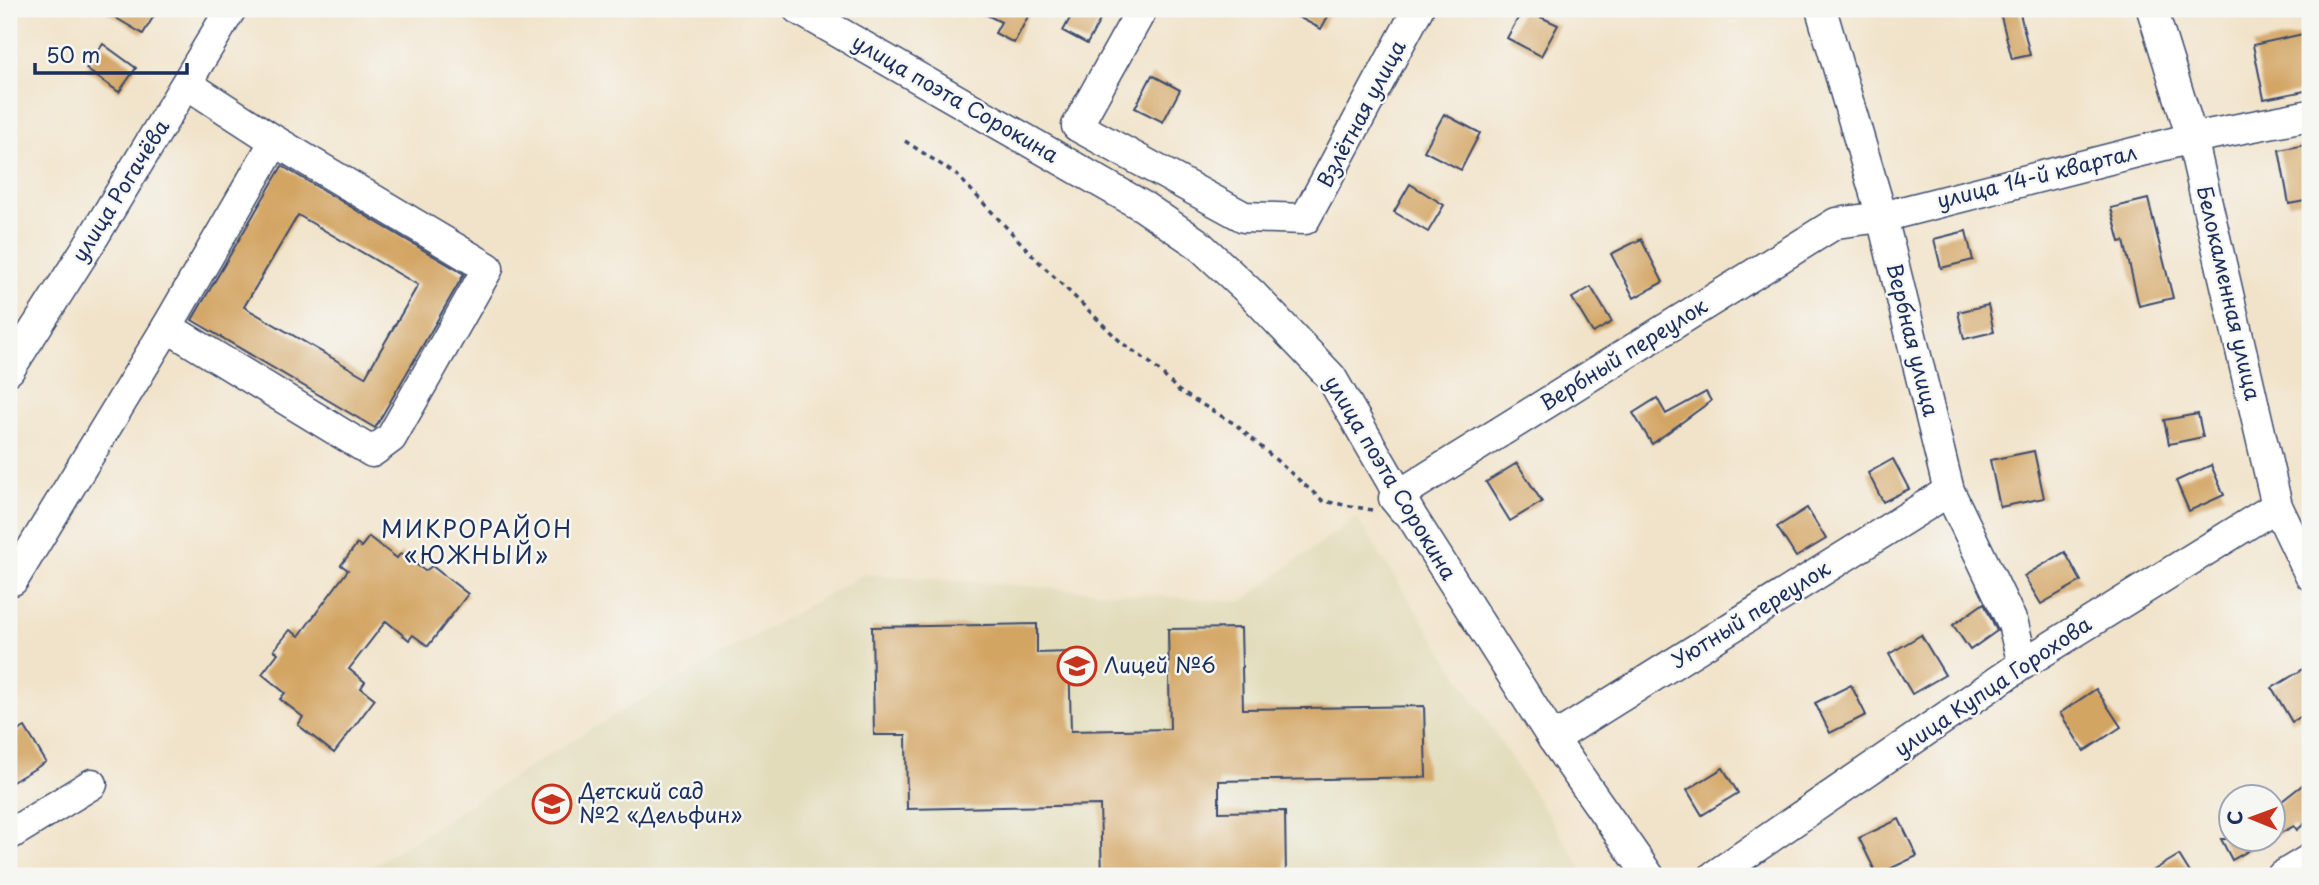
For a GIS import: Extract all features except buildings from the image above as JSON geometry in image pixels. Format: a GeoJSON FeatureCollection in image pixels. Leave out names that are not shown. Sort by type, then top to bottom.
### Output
{"type":"FeatureCollection","features":[{"type":"Feature","properties":{"kind":"street","name":"улица Рогачёва"},"geometry":{"type":"LineString","coordinates":[[9,370],[231,9]]}},
{"type":"Feature","properties":{"kind":"street","name":"улица поэта Сорокина"},"geometry":{"type":"LineString","coordinates":[[798,9],[1144,207],[1197,243],[1254,295],[1331,377],[1412,517],[1553,739],[1649,876]]}},
{"type":"Feature","properties":{"kind":"street","name":"Взлётная улица"},"geometry":{"type":"LineString","coordinates":[[1142,9],[1077,126],[1244,217],[1305,219],[1418,9]]}},
{"type":"Feature","properties":{"kind":"street","name":"Вербная улица"},"geometry":{"type":"LineString","coordinates":[[1821,9],[1882,217],[1949,491],[2013,624],[2024,664]]}},
{"type":"Feature","properties":{"kind":"street","name":"Белокаменная улица"},"geometry":{"type":"LineString","coordinates":[[2152,9],[2192,138],[2277,506],[2310,575]]}},
{"type":"Feature","properties":{"kind":"street"},"geometry":{"type":"LineString","coordinates":[[167,327],[372,452],[390,438],[488,268],[275,141],[187,84]]}},
{"type":"Feature","properties":{"kind":"street","name":"улица 14-й квартал"},"geometry":{"type":"LineString","coordinates":[[1882,217],[2192,138],[2310,115]]}},
{"type":"Feature","properties":{"kind":"street"},"geometry":{"type":"LineString","coordinates":[[13,580],[167,327],[275,141]]}},
{"type":"Feature","properties":{"kind":"street","name":"Вербный переулок"},"geometry":{"type":"LineString","coordinates":[[1412,517],[1394,498],[1836,223],[1882,217]]}},
{"type":"Feature","properties":{"kind":"street","name":"Уютный переулок"},"geometry":{"type":"LineString","coordinates":[[1553,739],[1949,491]]}},
{"type":"Feature","properties":{"kind":"street","name":"улица Купца Горохова"},"geometry":{"type":"LineString","coordinates":[[1714,876],[2024,664],[2277,506]]}},
{"type":"Feature","properties":{"kind":"street"},"geometry":{"type":"LineString","coordinates":[[9,835],[92,784]]}},
{"type":"Feature","properties":{"kind":"street"},"geometry":{"type":"LineString","coordinates":[[2282,876],[2310,859]]}},
{"type":"Feature","properties":{"kind":"path"},"geometry":{"type":"LineString","coordinates":[[905,141],[957,175],[1041,264],[1122,343],[1153,365],[1179,391],[1235,424],[1323,500],[1374,510]]}},
{"type":"Feature","properties":{"kind":"shaded area","name":"Лицей №6"},"geometry":{"type":"Polygon","coordinates":[[[1356,517],[1587,876],[357,876],[587,731],[864,574],[1241,602],[1356,517]]]}},
{"type":"Feature","properties":{"kind":"place","name":"Лицей №6"},"geometry":{"type":"Point","coordinates":[1077,666]}},
{"type":"Feature","properties":{"kind":"place","name":"Детский сад №2 «Дельфин»"},"geometry":{"type":"Point","coordinates":[552,804]}},
{"type":"Feature","properties":{"kind":"district","name":"МИКРОРАЙОН «ЮЖНЫЙ»"},"geometry":{"type":"Point","coordinates":[477,543]}}]}
